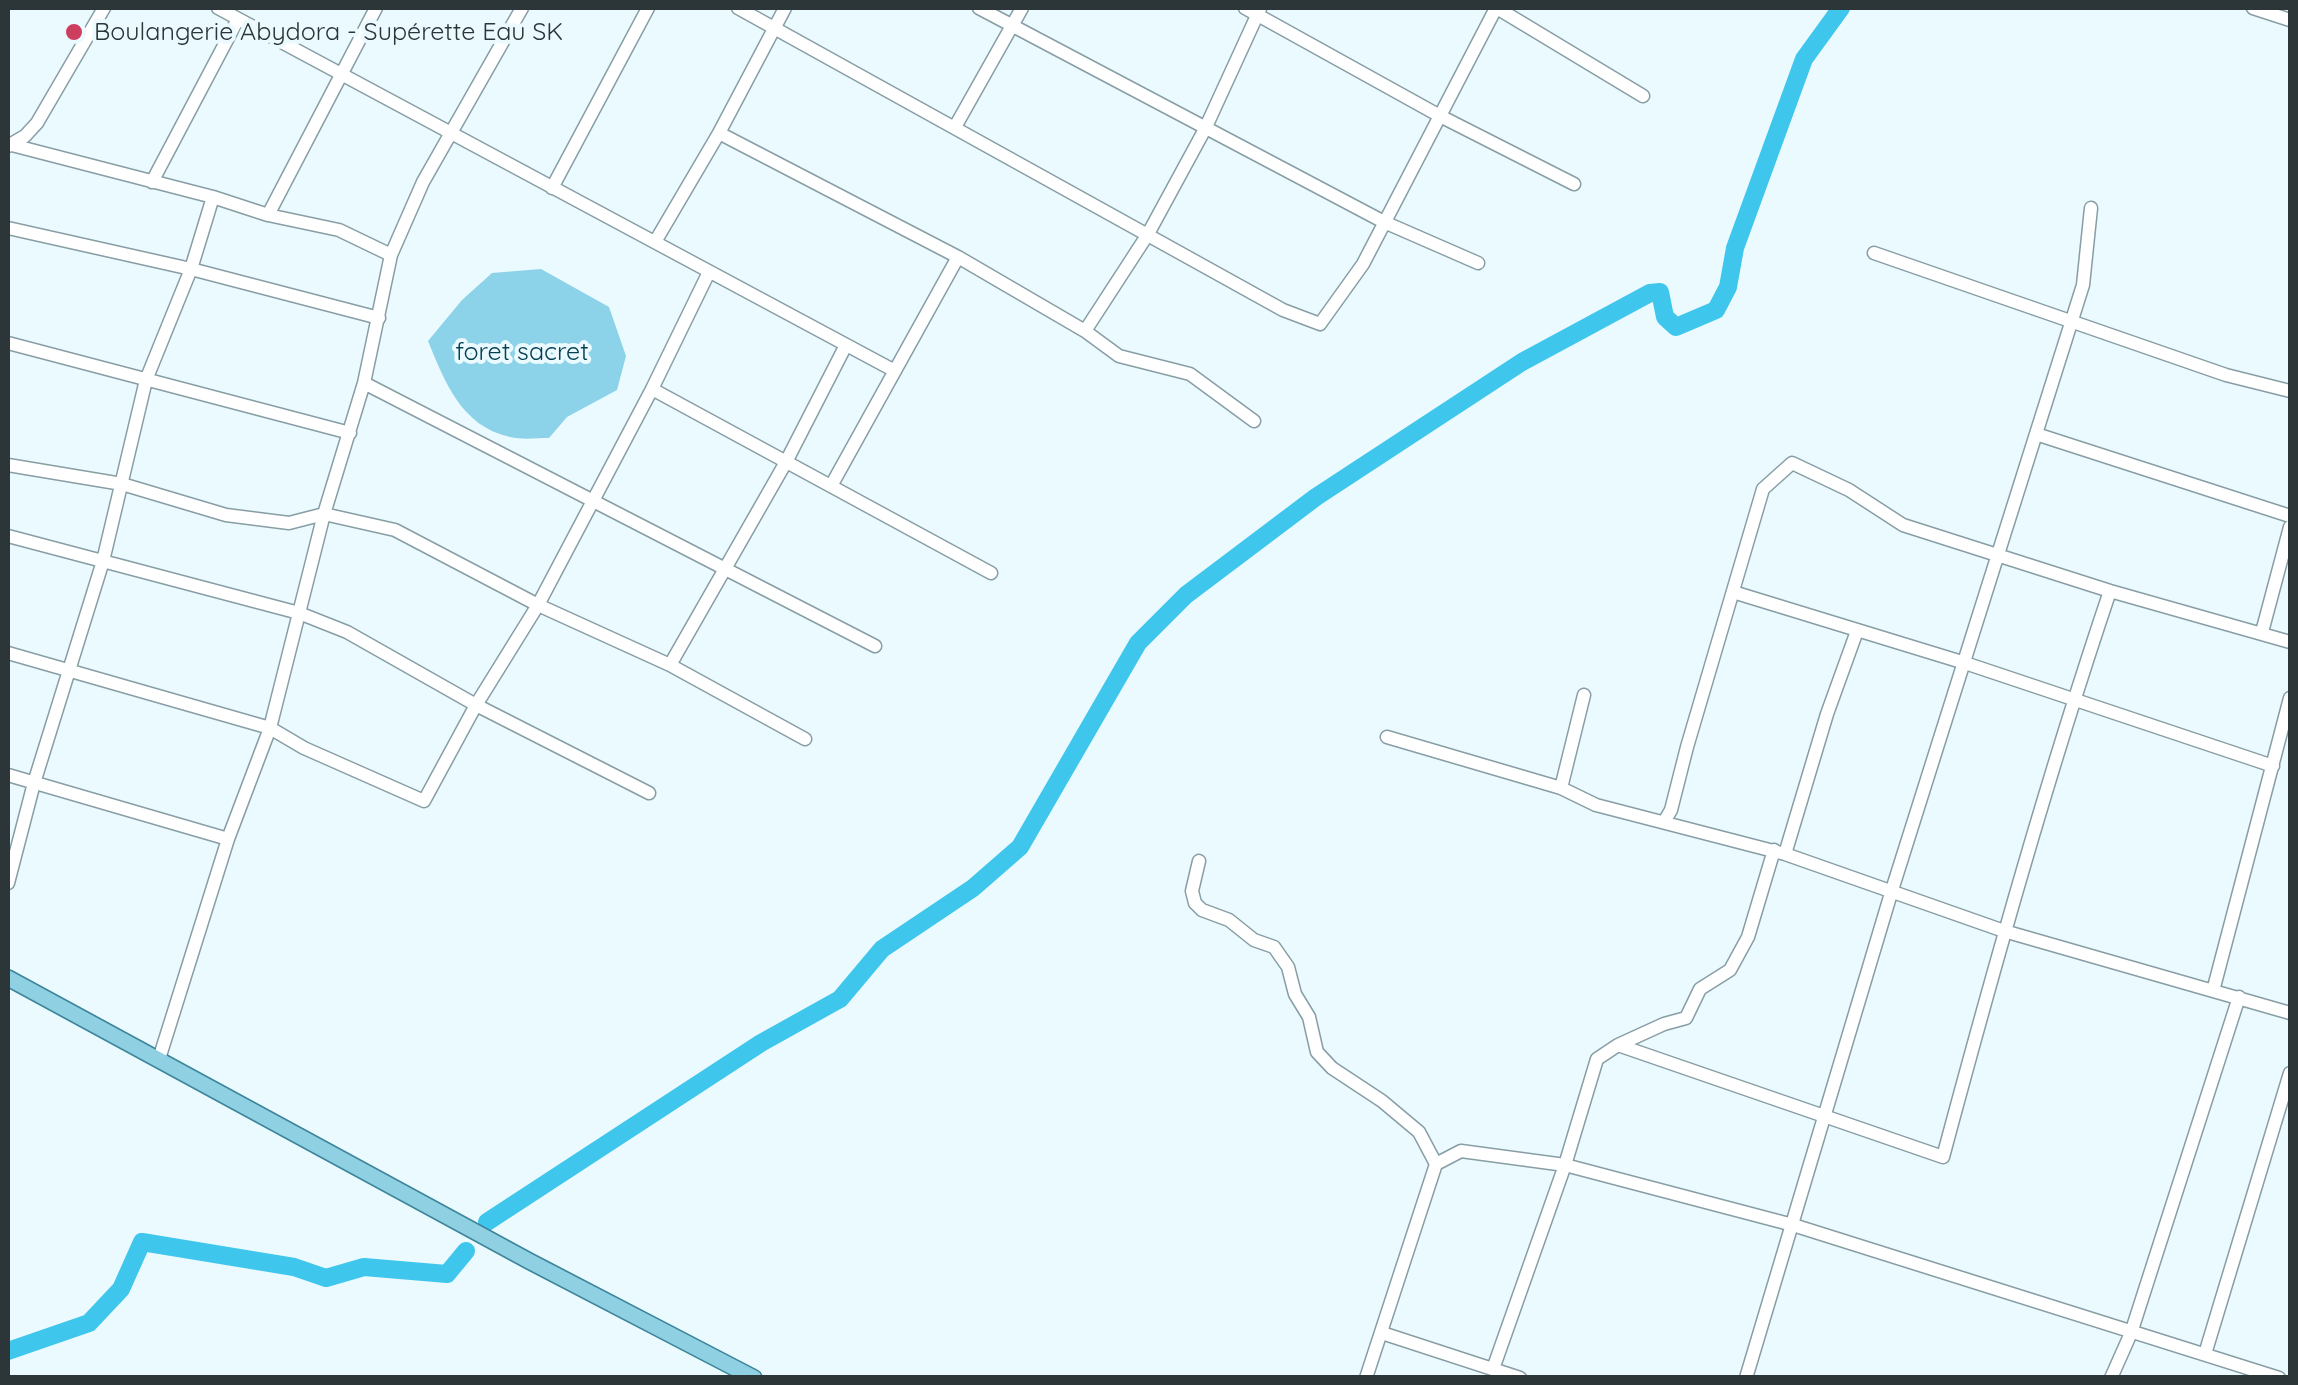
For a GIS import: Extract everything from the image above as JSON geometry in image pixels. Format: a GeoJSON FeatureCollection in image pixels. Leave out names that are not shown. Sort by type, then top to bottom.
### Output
{"type":"FeatureCollection","features":[{"type":"Feature","properties":{"kind":"main road"},"geometry":{"type":"LineString","coordinates":[[8,978],[746,1375]]}},
{"type":"Feature","properties":{"kind":"street"},"geometry":{"type":"LineString","coordinates":[[9,145],[37,124],[104,8]]}},
{"type":"Feature","properties":{"kind":"street"},"geometry":{"type":"LineString","coordinates":[[218,8],[894,371]]}},
{"type":"Feature","properties":{"kind":"street"},"geometry":{"type":"LineString","coordinates":[[268,215],[376,8]]}},
{"type":"Feature","properties":{"kind":"street"},"geometry":{"type":"LineString","coordinates":[[159,1059],[228,839],[270,728],[324,514],[364,383],[390,255],[423,182],[522,8]]}},
{"type":"Feature","properties":{"kind":"street"},"geometry":{"type":"LineString","coordinates":[[552,188],[648,8]]}},
{"type":"Feature","properties":{"kind":"street"},"geometry":{"type":"LineString","coordinates":[[738,8],[1284,310],[1320,324],[1363,264],[1496,8],[1643,96]]}},
{"type":"Feature","properties":{"kind":"street"},"geometry":{"type":"LineString","coordinates":[[655,242],[719,133],[785,8]]}},
{"type":"Feature","properties":{"kind":"street"},"geometry":{"type":"LineString","coordinates":[[979,8],[1384,222],[1478,263]]}},
{"type":"Feature","properties":{"kind":"street"},"geometry":{"type":"LineString","coordinates":[[956,127],[1022,8]]}},
{"type":"Feature","properties":{"kind":"street"},"geometry":{"type":"LineString","coordinates":[[2253,8],[2290,20]]}},
{"type":"Feature","properties":{"kind":"street"},"geometry":{"type":"LineString","coordinates":[[1085,331],[1148,234],[1205,128],[1254,10],[1440,116],[1574,184]]}},
{"type":"Feature","properties":{"kind":"street"},"geometry":{"type":"LineString","coordinates":[[152,182],[238,19]]}},
{"type":"Feature","properties":{"kind":"street"},"geometry":{"type":"LineString","coordinates":[[719,133],[958,257],[1085,331],[1119,356],[1190,374],[1254,421]]}},
{"type":"Feature","properties":{"kind":"street"},"geometry":{"type":"LineString","coordinates":[[9,145],[213,197],[268,215],[339,230],[390,255]]}},
{"type":"Feature","properties":{"kind":"street"},"geometry":{"type":"LineString","coordinates":[[8,883],[34,783],[103,561],[146,380],[192,269],[213,197]]}},
{"type":"Feature","properties":{"kind":"street"},"geometry":{"type":"LineString","coordinates":[[1746,1378],[1892,890],[2072,320],[2082,285],[2091,208]]}},
{"type":"Feature","properties":{"kind":"street"},"geometry":{"type":"LineString","coordinates":[[8,228],[192,269],[380,318]]}},
{"type":"Feature","properties":{"kind":"street"},"geometry":{"type":"LineString","coordinates":[[1874,253],[2226,375],[2290,391]]}},
{"type":"Feature","properties":{"kind":"street"},"geometry":{"type":"LineString","coordinates":[[831,486],[958,257]]}},
{"type":"Feature","properties":{"kind":"street"},"geometry":{"type":"LineString","coordinates":[[8,653],[270,728],[304,748],[424,801],[476,704],[538,605],[709,272]]}},
{"type":"Feature","properties":{"kind":"street"},"geometry":{"type":"LineString","coordinates":[[8,343],[350,433]]}},
{"type":"Feature","properties":{"kind":"street"},"geometry":{"type":"LineString","coordinates":[[670,664],[727,570],[846,345]]}},
{"type":"Feature","properties":{"kind":"street"},"geometry":{"type":"LineString","coordinates":[[364,383],[874,646]]}},
{"type":"Feature","properties":{"kind":"street"},"geometry":{"type":"LineString","coordinates":[[652,389],[991,573]]}},
{"type":"Feature","properties":{"kind":"street"},"geometry":{"type":"LineString","coordinates":[[2036,434],[2290,516]]}},
{"type":"Feature","properties":{"kind":"street"},"geometry":{"type":"LineString","coordinates":[[1664,822],[1671,810],[1764,489],[1792,463],[1849,490],[1903,525],[2110,591],[2290,642]]}},
{"type":"Feature","properties":{"kind":"street"},"geometry":{"type":"LineString","coordinates":[[8,466],[122,484],[226,515],[289,523],[324,514],[395,530],[538,605],[670,664],[805,739]]}},
{"type":"Feature","properties":{"kind":"street"},"geometry":{"type":"LineString","coordinates":[[2262,632],[2290,527]]}},
{"type":"Feature","properties":{"kind":"street"},"geometry":{"type":"LineString","coordinates":[[8,536],[299,613],[347,632],[648,793]]}},
{"type":"Feature","properties":{"kind":"street"},"geometry":{"type":"LineString","coordinates":[[1618,1045],[1943,1157],[2004,931],[2110,591]]}},
{"type":"Feature","properties":{"kind":"street"},"geometry":{"type":"LineString","coordinates":[[1733,592],[1966,663],[2273,766]]}},
{"type":"Feature","properties":{"kind":"street"},"geometry":{"type":"LineString","coordinates":[[1493,1369],[1565,1165],[1597,1059],[1618,1045],[1686,1018],[1700,990],[1730,970],[1748,937],[1780,852],[1857,631]]}},
{"type":"Feature","properties":{"kind":"street"},"geometry":{"type":"LineString","coordinates":[[1560,788],[1584,696]]}},
{"type":"Feature","properties":{"kind":"street"},"geometry":{"type":"LineString","coordinates":[[2213,991],[2290,698]]}},
{"type":"Feature","properties":{"kind":"street"},"geometry":{"type":"LineString","coordinates":[[1387,737],[1560,788],[1596,805],[1780,852],[2004,931],[2290,1013]]}},
{"type":"Feature","properties":{"kind":"street"},"geometry":{"type":"LineString","coordinates":[[8,775],[228,839]]}},
{"type":"Feature","properties":{"kind":"street"},"geometry":{"type":"LineString","coordinates":[[1199,861],[1192,891],[1195,904],[1229,920],[1254,940],[1274,946],[1288,967],[1295,994],[1309,1018],[1317,1052],[1419,1132],[1436,1164]]}},
{"type":"Feature","properties":{"kind":"street"},"geometry":{"type":"LineString","coordinates":[[2112,1378],[2132,1333],[2239,997]]}},
{"type":"Feature","properties":{"kind":"street"},"geometry":{"type":"LineString","coordinates":[[2205,1354],[2290,1073]]}},
{"type":"Feature","properties":{"kind":"street"},"geometry":{"type":"LineString","coordinates":[[1366,1378],[1436,1164],[1461,1151],[1565,1165],[1792,1225],[2279,1378]]}},
{"type":"Feature","properties":{"kind":"street"},"geometry":{"type":"LineString","coordinates":[[1382,1333],[1520,1378]]}},
{"type":"Feature","properties":{"kind":"green space","name":"foret sacret"},"geometry":{"type":"Polygon","coordinates":[[[541,269],[609,307],[626,356],[617,390],[567,417],[549,438],[515,438],[493,431],[467,413],[448,386],[428,341],[462,300],[492,273],[541,269]]]}},
{"type":"Feature","properties":{"kind":"waterway"},"geometry":{"type":"LineString","coordinates":[[487,1222],[761,1043],[840,999],[882,949],[973,888],[1020,847],[1138,643],[1186,595],[1316,497],[1522,362],[1650,293],[1660,292],[1665,317],[1676,327],[1716,310],[1728,287],[1735,248],[1804,59],[1841,8]]}},
{"type":"Feature","properties":{"kind":"waterway"},"geometry":{"type":"LineString","coordinates":[[8,1351],[89,1323],[121,1289],[142,1242],[294,1267],[326,1278],[364,1267],[447,1274],[466,1251]]}},
{"type":"Feature","properties":{"kind":"place","name":"Boulangerie Abydora - Supérette Eau SK"},"geometry":{"type":"Point","coordinates":[74,32]}}]}
